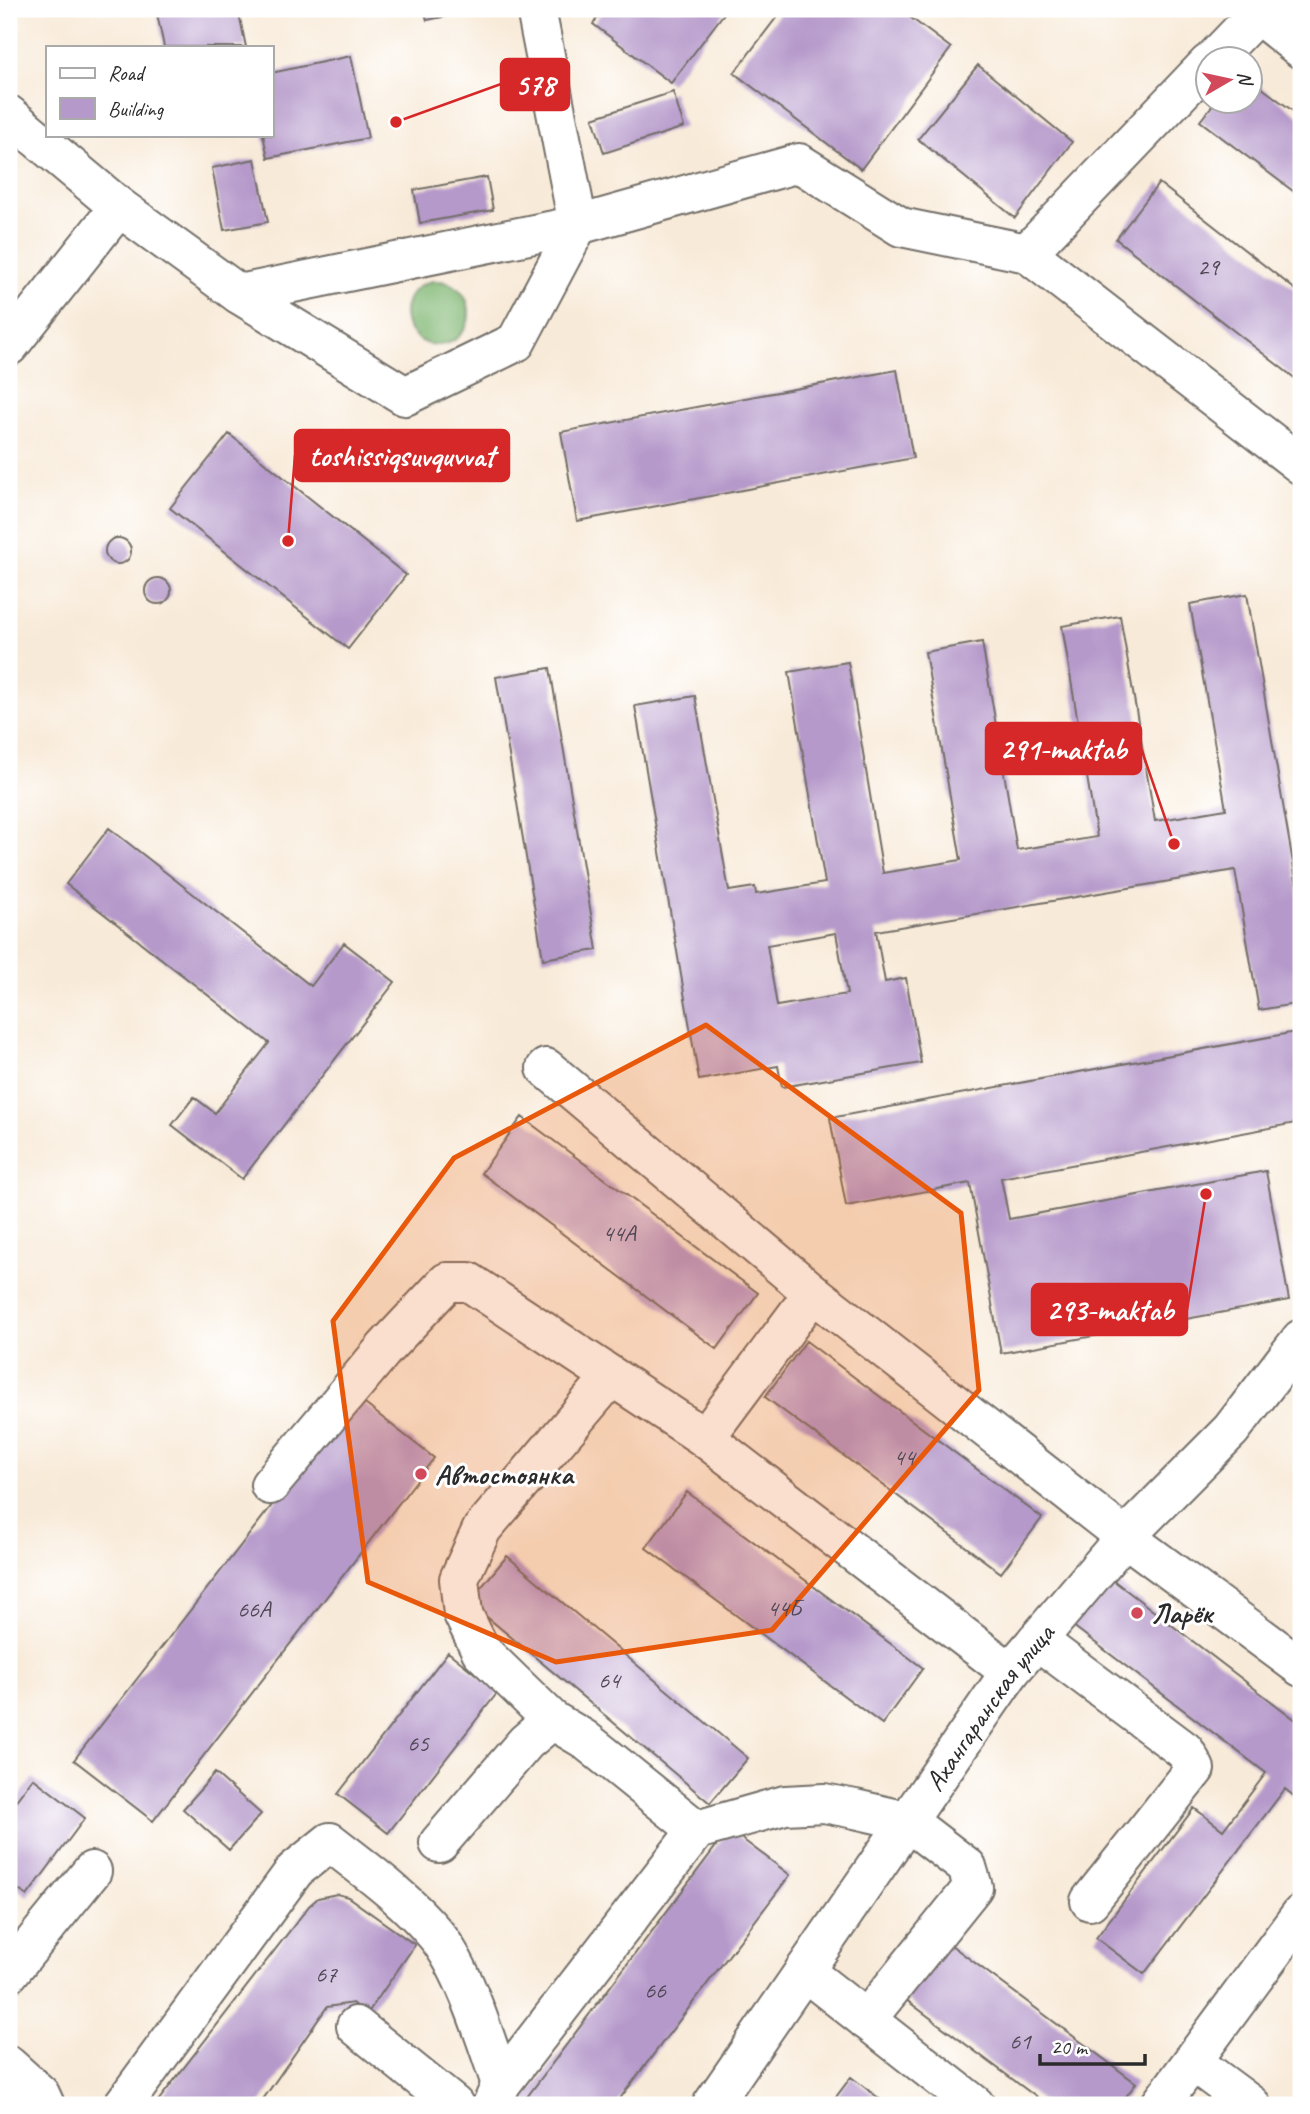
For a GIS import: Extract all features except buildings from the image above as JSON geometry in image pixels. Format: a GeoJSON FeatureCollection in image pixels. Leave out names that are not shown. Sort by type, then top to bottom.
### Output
{"type":"FeatureCollection","features":[{"type":"Feature","properties":{"kind":"street"},"geometry":{"type":"LineString","coordinates":[[9,115],[120,206],[239,294],[404,396],[516,342],[579,225],[536,9]]}},
{"type":"Feature","properties":{"kind":"street"},"geometry":{"type":"LineString","coordinates":[[1226,46],[1259,11],[1301,49]]}},
{"type":"Feature","properties":{"kind":"street"},"geometry":{"type":"LineString","coordinates":[[1027,253],[1194,80]]}},
{"type":"Feature","properties":{"kind":"street"},"geometry":{"type":"LineString","coordinates":[[239,294],[579,225],[799,163],[901,227],[1027,253],[1301,465]]}},
{"type":"Feature","properties":{"kind":"street"},"geometry":{"type":"LineString","coordinates":[[13,332],[120,206]]}},
{"type":"Feature","properties":{"kind":"street"},"geometry":{"type":"LineString","coordinates":[[546,1068],[813,1293],[1125,1537],[1301,1667]]}},
{"type":"Feature","properties":{"kind":"street"},"geometry":{"type":"LineString","coordinates":[[270,1485],[385,1348],[447,1282],[468,1282],[705,1438],[1010,1672]]}},
{"type":"Feature","properties":{"kind":"street"},"geometry":{"type":"LineString","coordinates":[[705,1438],[813,1293]]}},
{"type":"Feature","properties":{"kind":"street","name":"Ахангаранская улица"},"geometry":{"type":"LineString","coordinates":[[712,2105],[1010,1672],[1125,1537],[1231,1430],[1301,1339]]}},
{"type":"Feature","properties":{"kind":"street"},"geometry":{"type":"LineString","coordinates":[[611,1377],[482,1529],[459,1579],[463,1614],[481,1651],[552,1720],[584,1739],[697,1830]]}},
{"type":"Feature","properties":{"kind":"street"},"geometry":{"type":"LineString","coordinates":[[1037,1640],[1185,1751],[1195,1769],[1090,1901]]}},
{"type":"Feature","properties":{"kind":"street"},"geometry":{"type":"LineString","coordinates":[[439,1843],[526,1742],[552,1720]]}},
{"type":"Feature","properties":{"kind":"street"},"geometry":{"type":"LineString","coordinates":[[496,2094],[697,1830],[785,1805],[824,1803],[907,1821],[967,1867],[973,1887],[866,2020]]}},
{"type":"Feature","properties":{"kind":"street"},"geometry":{"type":"LineString","coordinates":[[123,2105],[295,1870],[330,1842],[397,1895],[438,1937],[463,1982],[496,2094]]}},
{"type":"Feature","properties":{"kind":"street"},"geometry":{"type":"LineString","coordinates":[[9,1973],[92,1871]]}},
{"type":"Feature","properties":{"kind":"street"},"geometry":{"type":"LineString","coordinates":[[1160,2105],[1301,1914]]}},
{"type":"Feature","properties":{"kind":"street"},"geometry":{"type":"LineString","coordinates":[[804,1971],[975,2105]]}},
{"type":"Feature","properties":{"kind":"street"},"geometry":{"type":"LineString","coordinates":[[356,2025],[454,2105]]}},
{"type":"Feature","properties":{"kind":"street"},"geometry":{"type":"LineString","coordinates":[[1193,2062],[1251,2105]]}},
{"type":"Feature","properties":{"kind":"street"},"geometry":{"type":"LineString","coordinates":[[9,2066],[26,2078],[40,2094],[45,2105]]}},
{"type":"Feature","properties":{"kind":"highlighted area"},"geometry":{"type":"Polygon","coordinates":[[[706,1025],[961,1213],[979,1390],[772,1630],[556,1662],[368,1582],[333,1321],[454,1158],[706,1025]]]}},
{"type":"Feature","properties":{"kind":"green space"},"geometry":{"type":"Polygon","coordinates":[[[437,281],[455,287],[463,295],[469,313],[463,331],[455,339],[437,345],[419,339],[411,331],[405,313],[411,295],[419,287],[437,281]]]}},
{"type":"Feature","properties":{"kind":"place","name":"578"},"geometry":{"type":"Point","coordinates":[396,122]}},
{"type":"Feature","properties":{"kind":"place","name":"toshissiqsuvquvvat"},"geometry":{"type":"Point","coordinates":[288,541]}},
{"type":"Feature","properties":{"kind":"place","name":"291-maktab"},"geometry":{"type":"Point","coordinates":[1174,844]}},
{"type":"Feature","properties":{"kind":"place","name":"293-maktab"},"geometry":{"type":"Point","coordinates":[1206,1194]}},
{"type":"Feature","properties":{"kind":"place","name":"Автостоянка"},"geometry":{"type":"Point","coordinates":[421,1474]}},
{"type":"Feature","properties":{"kind":"place","name":"Ларёк"},"geometry":{"type":"Point","coordinates":[1137,1613]}}]}
